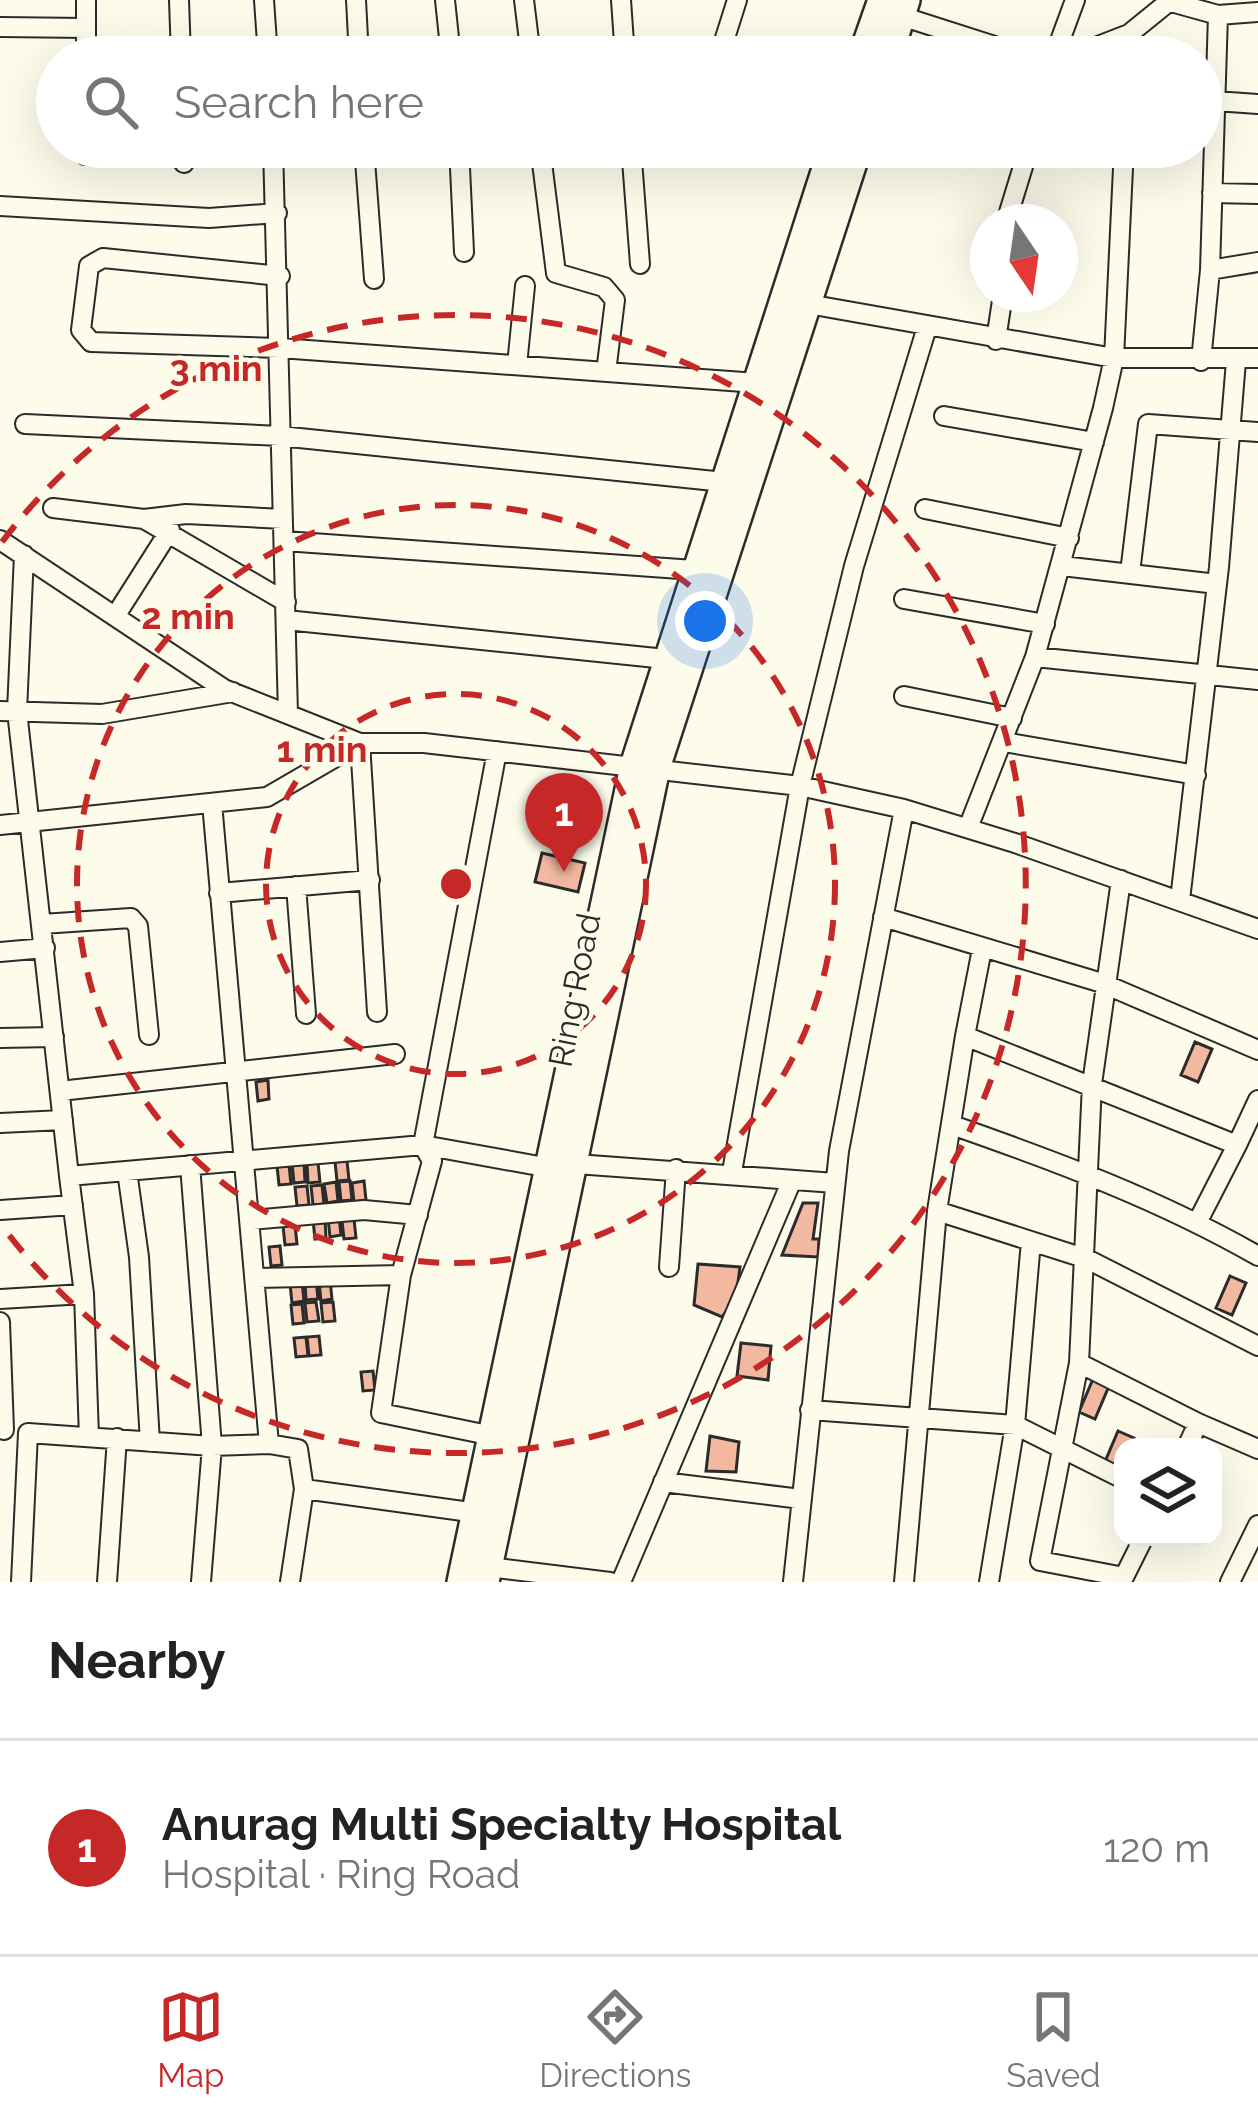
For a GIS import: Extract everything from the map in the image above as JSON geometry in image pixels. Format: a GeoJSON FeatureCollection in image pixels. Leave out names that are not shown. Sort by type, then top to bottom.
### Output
{"type":"FeatureCollection","features":[{"type":"Feature","properties":{"kind":"highway"},"geometry":{"type":"LineString","coordinates":[[876,36],[896,5]]}},
{"type":"Feature","properties":{"kind":"highway"},"geometry":{"type":"LineString","coordinates":[[891,36],[896,5]]}},
{"type":"Feature","properties":{"kind":"highway","name":"Ring Road"},"geometry":{"type":"LineString","coordinates":[[487,1575],[563,1166],[666,659],[826,168]]}},
{"type":"Feature","properties":{"kind":"highway","name":"Ring Road"},"geometry":{"type":"LineString","coordinates":[[645,767],[852,168]]}},
{"type":"Feature","properties":{"kind":"highway","name":"Ring Road"},"geometry":{"type":"LineString","coordinates":[[461,1582],[563,1166]]}},
{"type":"Feature","properties":{"kind":"street"},"geometry":{"type":"LineString","coordinates":[[86,0],[86,36]]}},
{"type":"Feature","properties":{"kind":"street"},"geometry":{"type":"LineString","coordinates":[[178,0],[180,36]]}},
{"type":"Feature","properties":{"kind":"street"},"geometry":{"type":"LineString","coordinates":[[264,0],[267,36]]}},
{"type":"Feature","properties":{"kind":"street"},"geometry":{"type":"LineString","coordinates":[[356,0],[358,36]]}},
{"type":"Feature","properties":{"kind":"street"},"geometry":{"type":"LineString","coordinates":[[445,0],[449,36]]}},
{"type":"Feature","properties":{"kind":"street"},"geometry":{"type":"LineString","coordinates":[[524,0],[528,36]]}},
{"type":"Feature","properties":{"kind":"street"},"geometry":{"type":"LineString","coordinates":[[621,0],[624,36]]}},
{"type":"Feature","properties":{"kind":"street"},"geometry":{"type":"LineString","coordinates":[[726,36],[737,0]]}},
{"type":"Feature","properties":{"kind":"street"},"geometry":{"type":"LineString","coordinates":[[1062,36],[1075,0]]}},
{"type":"Feature","properties":{"kind":"street"},"geometry":{"type":"LineString","coordinates":[[1124,36],[1171,1],[1218,15],[1258,12]]}},
{"type":"Feature","properties":{"kind":"street"},"geometry":{"type":"LineString","coordinates":[[896,5],[975,36]]}},
{"type":"Feature","properties":{"kind":"street"},"geometry":{"type":"LineString","coordinates":[[1217,36],[1218,15]]}},
{"type":"Feature","properties":{"kind":"street"},"geometry":{"type":"LineString","coordinates":[[0,27],[86,28]]}},
{"type":"Feature","properties":{"kind":"street"},"geometry":{"type":"LineString","coordinates":[[1222,101],[1258,104]]}},
{"type":"Feature","properties":{"kind":"street"},"geometry":{"type":"LineString","coordinates":[[274,168],[288,714]]}},
{"type":"Feature","properties":{"kind":"street"},"geometry":{"type":"LineString","coordinates":[[366,168],[374,279]]}},
{"type":"Feature","properties":{"kind":"street"},"geometry":{"type":"LineString","coordinates":[[460,168],[464,253]]}},
{"type":"Feature","properties":{"kind":"street"},"geometry":{"type":"LineString","coordinates":[[543,168],[556,273],[604,287],[615,300],[606,372]]}},
{"type":"Feature","properties":{"kind":"street"},"geometry":{"type":"LineString","coordinates":[[633,168],[640,265]]}},
{"type":"Feature","properties":{"kind":"street"},"geometry":{"type":"LineString","coordinates":[[1012,204],[1023,168]]}},
{"type":"Feature","properties":{"kind":"street"},"geometry":{"type":"LineString","coordinates":[[968,828],[1045,624],[1114,358],[1123,168]]}},
{"type":"Feature","properties":{"kind":"street"},"geometry":{"type":"LineString","coordinates":[[1201,361],[1213,168]]}},
{"type":"Feature","properties":{"kind":"street"},"geometry":{"type":"LineString","coordinates":[[1212,194],[1258,194]]}},
{"type":"Feature","properties":{"kind":"street"},"geometry":{"type":"LineString","coordinates":[[0,206],[209,218],[277,213]]}},
{"type":"Feature","properties":{"kind":"street"},"geometry":{"type":"LineString","coordinates":[[280,276],[103,259],[89,266],[81,304],[82,330],[91,342],[280,348],[758,383]]}},
{"type":"Feature","properties":{"kind":"street"},"geometry":{"type":"LineString","coordinates":[[1210,270],[1258,262]]}},
{"type":"Feature","properties":{"kind":"street"},"geometry":{"type":"LineString","coordinates":[[517,365],[525,286]]}},
{"type":"Feature","properties":{"kind":"street"},"geometry":{"type":"LineString","coordinates":[[808,304],[1114,358],[1258,358]]}},
{"type":"Feature","properties":{"kind":"street"},"geometry":{"type":"LineString","coordinates":[[996,340],[1000,312]]}},
{"type":"Feature","properties":{"kind":"street"},"geometry":{"type":"LineString","coordinates":[[732,1172],[800,786],[854,566],[927,327]]}},
{"type":"Feature","properties":{"kind":"street"},"geometry":{"type":"LineString","coordinates":[[1180,900],[1217,584],[1236,361]]}},
{"type":"Feature","properties":{"kind":"street"},"geometry":{"type":"LineString","coordinates":[[944,416],[1094,442]]}},
{"type":"Feature","properties":{"kind":"street"},"geometry":{"type":"LineString","coordinates":[[25,424],[280,436],[724,482]]}},
{"type":"Feature","properties":{"kind":"street"},"geometry":{"type":"LineString","coordinates":[[1130,573],[1148,424],[1258,432]]}},
{"type":"Feature","properties":{"kind":"street"},"geometry":{"type":"LineString","coordinates":[[53,508],[144,519],[185,514],[283,519]]}},
{"type":"Feature","properties":{"kind":"street"},"geometry":{"type":"LineString","coordinates":[[925,509],[1069,538]]}},
{"type":"Feature","properties":{"kind":"street"},"geometry":{"type":"LineString","coordinates":[[144,519],[170,530],[286,611],[666,659]]}},
{"type":"Feature","properties":{"kind":"street"},"geometry":{"type":"LineString","coordinates":[[116,615],[170,530]]}},
{"type":"Feature","properties":{"kind":"street"},"geometry":{"type":"LineString","coordinates":[[0,539],[24,560],[233,692],[360,743],[497,751],[800,786],[968,828],[1258,929]]}},
{"type":"Feature","properties":{"kind":"street"},"geometry":{"type":"LineString","coordinates":[[284,541],[694,570]]}},
{"type":"Feature","properties":{"kind":"street"},"geometry":{"type":"LineString","coordinates":[[0,566],[24,560]]}},
{"type":"Feature","properties":{"kind":"street"},"geometry":{"type":"LineString","coordinates":[[24,560],[10,642],[9,711],[32,823],[84,1294],[89,1437]]}},
{"type":"Feature","properties":{"kind":"street"},"geometry":{"type":"LineString","coordinates":[[1062,566],[1217,584]]}},
{"type":"Feature","properties":{"kind":"street"},"geometry":{"type":"LineString","coordinates":[[904,599],[1045,624]]}},
{"type":"Feature","properties":{"kind":"street"},"geometry":{"type":"LineString","coordinates":[[1035,656],[1258,680]]}},
{"type":"Feature","properties":{"kind":"street"},"geometry":{"type":"LineString","coordinates":[[9,711],[102,714],[233,692]]}},
{"type":"Feature","properties":{"kind":"street"},"geometry":{"type":"LineString","coordinates":[[904,696],[1012,718]]}},
{"type":"Feature","properties":{"kind":"street"},"geometry":{"type":"LineString","coordinates":[[1004,742],[1196,775]]}},
{"type":"Feature","properties":{"kind":"street"},"geometry":{"type":"LineString","coordinates":[[0,824],[267,797],[360,743]]}},
{"type":"Feature","properties":{"kind":"street"},"geometry":{"type":"LineString","coordinates":[[360,743],[377,1012]]}},
{"type":"Feature","properties":{"kind":"street"},"geometry":{"type":"LineString","coordinates":[[494,1436],[381,1414],[401,1275],[432,1161],[423,1145],[497,751]]}},
{"type":"Feature","properties":{"kind":"street"},"geometry":{"type":"LineString","coordinates":[[212,803],[232,1072],[251,1220],[269,1444]]}},
{"type":"Feature","properties":{"kind":"street"},"geometry":{"type":"LineString","coordinates":[[793,1582],[835,1183],[904,809]]}},
{"type":"Feature","properties":{"kind":"street"},"geometry":{"type":"LineString","coordinates":[[219,893],[370,880]]}},
{"type":"Feature","properties":{"kind":"street"},"geometry":{"type":"LineString","coordinates":[[1121,880],[1102,983],[1092,1084],[1079,1363],[1040,1561],[1124,1577],[1140,1546]]}},
{"type":"Feature","properties":{"kind":"street"},"geometry":{"type":"LineString","coordinates":[[296,886],[307,1014]]}},
{"type":"Feature","properties":{"kind":"street"},"geometry":{"type":"LineString","coordinates":[[42,924],[122,915],[138,926],[149,1035]]}},
{"type":"Feature","properties":{"kind":"street"},"geometry":{"type":"LineString","coordinates":[[883,917],[1102,983],[1258,1050]]}},
{"type":"Feature","properties":{"kind":"street"},"geometry":{"type":"LineString","coordinates":[[0,952],[45,948]]}},
{"type":"Feature","properties":{"kind":"street"},"geometry":{"type":"LineString","coordinates":[[904,1582],[937,1211],[982,949]]}},
{"type":"Feature","properties":{"kind":"street"},"geometry":{"type":"LineString","coordinates":[[965,1036],[1237,1145]]}},
{"type":"Feature","properties":{"kind":"street"},"geometry":{"type":"LineString","coordinates":[[0,1038],[54,1037]]}},
{"type":"Feature","properties":{"kind":"street"},"geometry":{"type":"LineString","coordinates":[[60,1091],[395,1054]]}},
{"type":"Feature","properties":{"kind":"street"},"geometry":{"type":"LineString","coordinates":[[1198,1221],[1258,1100]]}},
{"type":"Feature","properties":{"kind":"street"},"geometry":{"type":"LineString","coordinates":[[0,1123],[63,1120]]}},
{"type":"Feature","properties":{"kind":"street"},"geometry":{"type":"LineString","coordinates":[[952,1125],[1091,1174],[1198,1221],[1258,1256]]}},
{"type":"Feature","properties":{"kind":"street"},"geometry":{"type":"LineString","coordinates":[[69,1176],[423,1145],[563,1166],[732,1172],[835,1183]]}},
{"type":"Feature","properties":{"kind":"street"},"geometry":{"type":"LineString","coordinates":[[190,1165],[212,1446],[201,1582]]}},
{"type":"Feature","properties":{"kind":"street"},"geometry":{"type":"LineString","coordinates":[[670,1268],[676,1169]]}},
{"type":"Feature","properties":{"kind":"street"},"geometry":{"type":"LineString","coordinates":[[127,1171],[139,1257],[150,1442]]}},
{"type":"Feature","properties":{"kind":"street"},"geometry":{"type":"LineString","coordinates":[[621,1582],[792,1180]]}},
{"type":"Feature","properties":{"kind":"street"},"geometry":{"type":"LineString","coordinates":[[0,1210],[73,1205]]}},
{"type":"Feature","properties":{"kind":"street"},"geometry":{"type":"LineString","coordinates":[[251,1220],[364,1210],[418,1215]]}},
{"type":"Feature","properties":{"kind":"street"},"geometry":{"type":"LineString","coordinates":[[937,1211],[1087,1258],[1258,1346]]}},
{"type":"Feature","properties":{"kind":"street"},"geometry":{"type":"LineString","coordinates":[[988,1582],[1016,1425],[1031,1241]]}},
{"type":"Feature","properties":{"kind":"street"},"geometry":{"type":"LineString","coordinates":[[256,1278],[401,1275]]}},
{"type":"Feature","properties":{"kind":"street"},"geometry":{"type":"LineString","coordinates":[[0,1298],[84,1294]]}},
{"type":"Feature","properties":{"kind":"street"},"geometry":{"type":"LineString","coordinates":[[0,1322],[2,1430],[212,1446],[269,1444],[298,1450],[304,1490],[290,1582]]}},
{"type":"Feature","properties":{"kind":"street"},"geometry":{"type":"LineString","coordinates":[[1079,1363],[1258,1449]]}},
{"type":"Feature","properties":{"kind":"street"},"geometry":{"type":"LineString","coordinates":[[810,1410],[1016,1425],[1114,1475]]}},
{"type":"Feature","properties":{"kind":"street"},"geometry":{"type":"LineString","coordinates":[[1191,1438],[1198,1423]]}},
{"type":"Feature","properties":{"kind":"street"},"geometry":{"type":"LineString","coordinates":[[22,1582],[28,1432]]}},
{"type":"Feature","properties":{"kind":"street"},"geometry":{"type":"LineString","coordinates":[[106,1582],[117,1438]]}},
{"type":"Feature","properties":{"kind":"street"},"geometry":{"type":"LineString","coordinates":[[663,1482],[801,1498]]}},
{"type":"Feature","properties":{"kind":"street"},"geometry":{"type":"LineString","coordinates":[[304,1490],[477,1514]]}},
{"type":"Feature","properties":{"kind":"street"},"geometry":{"type":"LineString","coordinates":[[1230,1582],[1258,1525]]}},
{"type":"Feature","properties":{"kind":"street"},"geometry":{"type":"LineString","coordinates":[[487,1575],[610,1582]]}},
{"type":"Feature","properties":{"kind":"building"},"geometry":{"type":"Polygon","coordinates":[[[542,853],[585,863],[578,892],[535,882],[542,853]]]}},
{"type":"Feature","properties":{"kind":"building"},"geometry":{"type":"Polygon","coordinates":[[[1195,1042],[1212,1049],[1198,1082],[1181,1075],[1195,1042]]]}},
{"type":"Feature","properties":{"kind":"building"},"geometry":{"type":"Polygon","coordinates":[[[268,1080],[269,1099],[258,1101],[256,1082],[268,1080]]]}},
{"type":"Feature","properties":{"kind":"building"},"geometry":{"type":"Polygon","coordinates":[[[347,1161],[349,1180],[337,1181],[335,1162],[347,1161]]]}},
{"type":"Feature","properties":{"kind":"building"},"geometry":{"type":"Polygon","coordinates":[[[304,1163],[305,1182],[294,1183],[292,1164],[304,1163]]]}},
{"type":"Feature","properties":{"kind":"building"},"geometry":{"type":"Polygon","coordinates":[[[318,1163],[320,1182],[308,1183],[307,1164],[318,1163]]]}},
{"type":"Feature","properties":{"kind":"building"},"geometry":{"type":"Polygon","coordinates":[[[289,1165],[291,1184],[279,1185],[277,1166],[289,1165]]]}},
{"type":"Feature","properties":{"kind":"building"},"geometry":{"type":"Polygon","coordinates":[[[350,1181],[352,1200],[341,1201],[339,1182],[350,1181]]]}},
{"type":"Feature","properties":{"kind":"building"},"geometry":{"type":"Polygon","coordinates":[[[364,1181],[366,1200],[354,1202],[352,1183],[364,1181]]]}},
{"type":"Feature","properties":{"kind":"building"},"geometry":{"type":"Polygon","coordinates":[[[336,1182],[338,1201],[327,1203],[324,1184],[336,1182]]]}},
{"type":"Feature","properties":{"kind":"building"},"geometry":{"type":"Polygon","coordinates":[[[322,1185],[324,1204],[313,1205],[311,1186],[322,1185]]]}},
{"type":"Feature","properties":{"kind":"building"},"geometry":{"type":"Polygon","coordinates":[[[307,1186],[309,1205],[297,1206],[295,1187],[307,1186]]]}},
{"type":"Feature","properties":{"kind":"building"},"geometry":{"type":"Polygon","coordinates":[[[803,1203],[818,1203],[813,1239],[819,1239],[818,1257],[782,1255],[803,1203]]]}},
{"type":"Feature","properties":{"kind":"building"},"geometry":{"type":"Polygon","coordinates":[[[339,1217],[341,1235],[330,1237],[328,1218],[339,1217]]]}},
{"type":"Feature","properties":{"kind":"building"},"geometry":{"type":"Polygon","coordinates":[[[325,1219],[326,1238],[315,1239],[313,1220],[325,1219]]]}},
{"type":"Feature","properties":{"kind":"building"},"geometry":{"type":"Polygon","coordinates":[[[354,1219],[356,1238],[344,1239],[342,1221],[354,1219]]]}},
{"type":"Feature","properties":{"kind":"building"},"geometry":{"type":"Polygon","coordinates":[[[295,1225],[297,1244],[285,1245],[283,1226],[295,1225]]]}},
{"type":"Feature","properties":{"kind":"building"},"geometry":{"type":"Polygon","coordinates":[[[280,1246],[282,1265],[271,1266],[269,1247],[280,1246]]]}},
{"type":"Feature","properties":{"kind":"building"},"geometry":{"type":"Polygon","coordinates":[[[698,1264],[740,1267],[736,1297],[722,1317],[694,1305],[698,1264]]]}},
{"type":"Feature","properties":{"kind":"building"},"geometry":{"type":"Polygon","coordinates":[[[1230,1276],[1246,1283],[1232,1315],[1216,1308],[1230,1276]]]}},
{"type":"Feature","properties":{"kind":"building"},"geometry":{"type":"Polygon","coordinates":[[[316,1280],[318,1299],[306,1300],[305,1281],[316,1280]]]}},
{"type":"Feature","properties":{"kind":"building"},"geometry":{"type":"Polygon","coordinates":[[[330,1280],[332,1299],[321,1301],[319,1282],[330,1280]]]}},
{"type":"Feature","properties":{"kind":"building"},"geometry":{"type":"Polygon","coordinates":[[[302,1282],[304,1301],[292,1303],[290,1284],[302,1282]]]}},
{"type":"Feature","properties":{"kind":"building"},"geometry":{"type":"Polygon","coordinates":[[[316,1302],[319,1321],[307,1322],[305,1303],[316,1302]]]}},
{"type":"Feature","properties":{"kind":"building"},"geometry":{"type":"Polygon","coordinates":[[[333,1302],[335,1321],[323,1322],[321,1303],[333,1302]]]}},
{"type":"Feature","properties":{"kind":"building"},"geometry":{"type":"Polygon","coordinates":[[[302,1304],[304,1323],[293,1324],[291,1305],[302,1304]]]}},
{"type":"Feature","properties":{"kind":"building"},"geometry":{"type":"Polygon","coordinates":[[[319,1336],[321,1355],[309,1356],[307,1337],[319,1336]]]}},
{"type":"Feature","properties":{"kind":"building"},"geometry":{"type":"Polygon","coordinates":[[[306,1337],[308,1356],[296,1357],[294,1338],[306,1337]]]}},
{"type":"Feature","properties":{"kind":"building"},"geometry":{"type":"Polygon","coordinates":[[[741,1343],[771,1346],[768,1380],[737,1376],[741,1343]]]}},
{"type":"Feature","properties":{"kind":"building"},"geometry":{"type":"Polygon","coordinates":[[[373,1371],[375,1390],[363,1391],[361,1372],[373,1371]]]}},
{"type":"Feature","properties":{"kind":"building"},"geometry":{"type":"Polygon","coordinates":[[[1093,1379],[1109,1386],[1095,1419],[1079,1412],[1093,1379]]]}},
{"type":"Feature","properties":{"kind":"building"},"geometry":{"type":"Polygon","coordinates":[[[710,1436],[739,1442],[736,1472],[706,1471],[710,1436]]]}},
{"type":"Feature","properties":{"kind":"building"},"geometry":{"type":"Polygon","coordinates":[[[1114,1440],[1114,1468],[1104,1464],[1114,1440]]]}},
{"type":"Feature","properties":{"kind":"place","name":"Anurag Multi Specialty Hospital"},"geometry":{"type":"Point","coordinates":[564,872]}}]}
